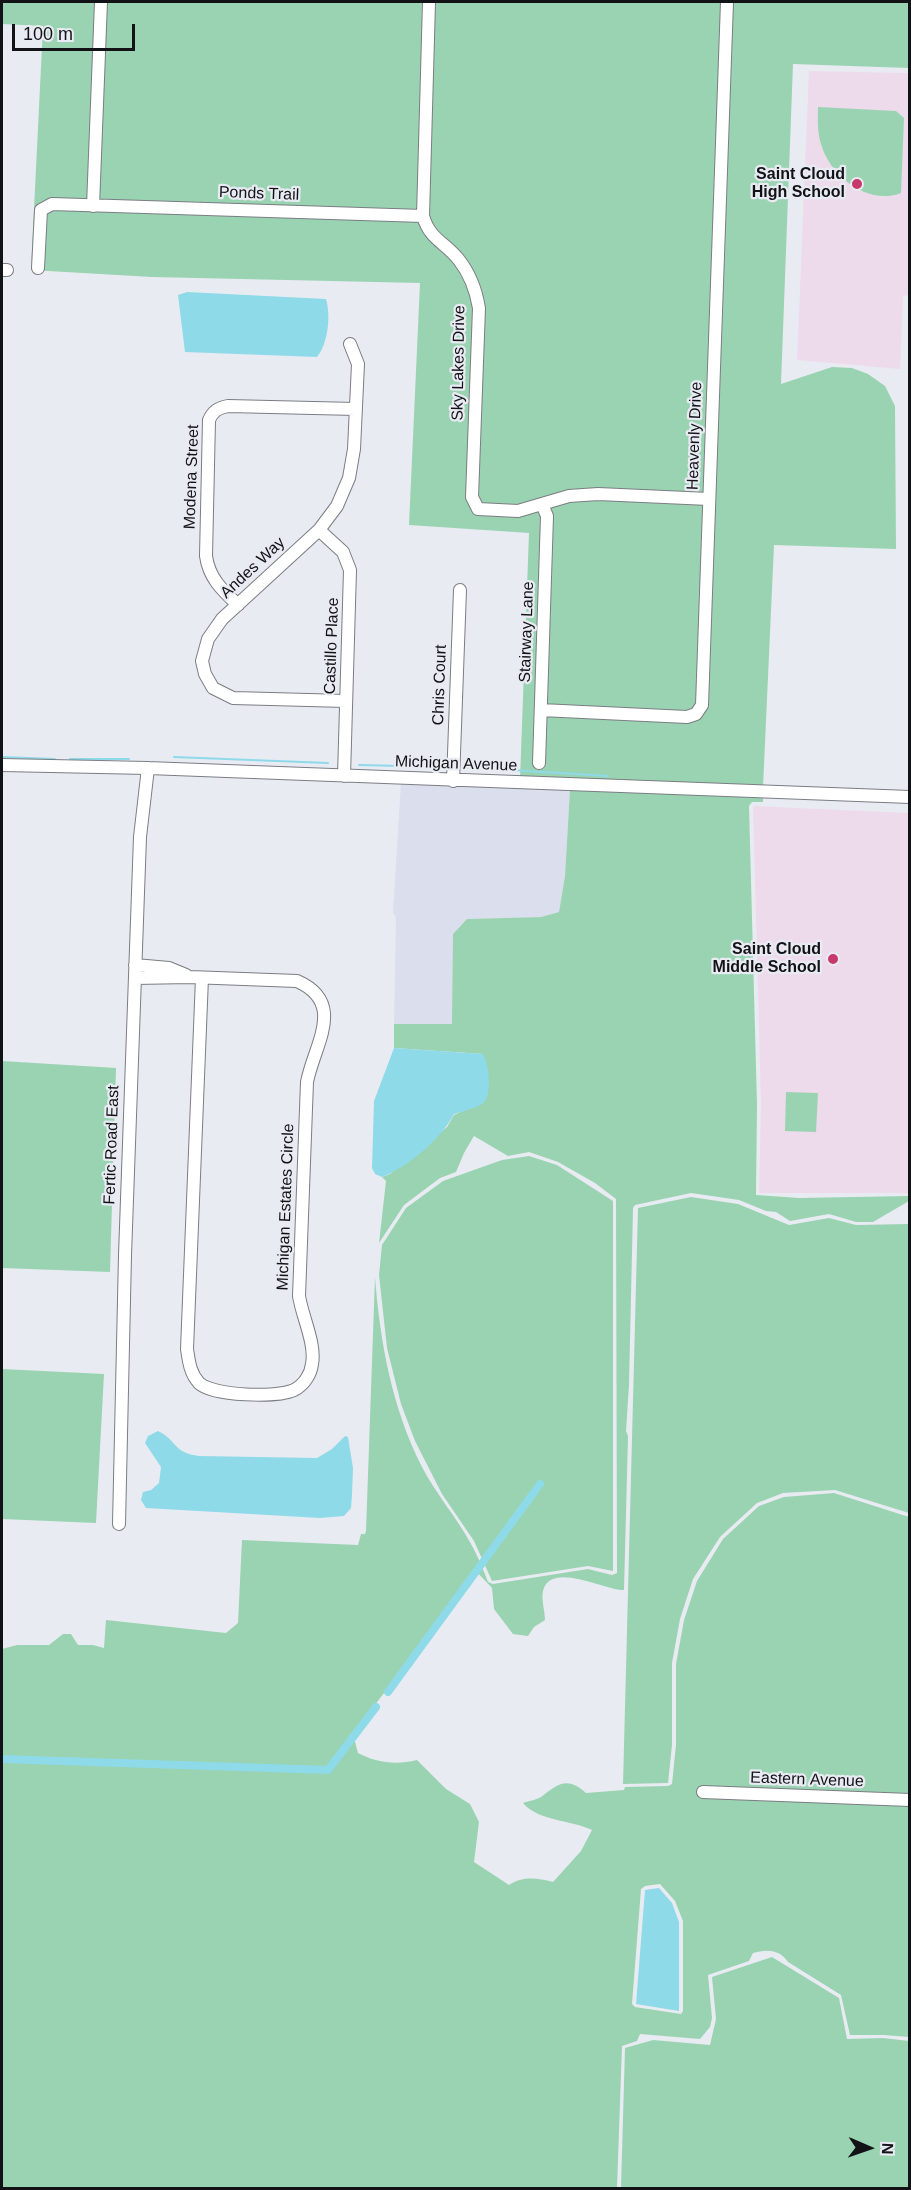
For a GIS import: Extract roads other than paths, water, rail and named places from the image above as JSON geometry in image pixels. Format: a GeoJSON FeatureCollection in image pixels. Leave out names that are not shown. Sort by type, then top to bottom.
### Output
{"type":"FeatureCollection","features":[{"type":"Feature","properties":{"kind":"street"},"geometry":{"type":"LineString","coordinates":[[93,206],[101,2]]}},
{"type":"Feature","properties":{"kind":"street"},"geometry":{"type":"LineString","coordinates":[[423,216],[429,2]]}},
{"type":"Feature","properties":{"kind":"street","name":"Heavenly Drive"},"geometry":{"type":"LineString","coordinates":[[541,710],[687,717],[696,714],[702,705],[727,2]]}},
{"type":"Feature","properties":{"kind":"street","name":"Ponds Trail"},"geometry":{"type":"LineString","coordinates":[[38,268],[41,210],[52,204],[423,216]]}},
{"type":"Feature","properties":{"kind":"street","name":"Sky Lakes Drive"},"geometry":{"type":"LineString","coordinates":[[423,216],[426,228],[434,238],[458,258],[476,292],[479,308],[472,497],[478,509],[518,511],[569,496],[598,494],[709,499]]}},
{"type":"Feature","properties":{"kind":"street","name":"Andes Way"},"geometry":{"type":"LineString","coordinates":[[346,701],[233,698],[213,688],[202,667],[204,647],[222,619],[319,530],[337,506],[350,478],[354,449],[358,364],[350,344]]}},
{"type":"Feature","properties":{"kind":"street","name":"Modena Street"},"geometry":{"type":"LineString","coordinates":[[238,605],[219,587],[208,570],[206,556],[209,420],[211,415],[218,408],[228,406],[356,409]]}},
{"type":"Feature","properties":{"kind":"street","name":"Stairway Lane"},"geometry":{"type":"LineString","coordinates":[[539,763],[547,516],[542,504]]}},
{"type":"Feature","properties":{"kind":"street","name":"Castillo Place"},"geometry":{"type":"LineString","coordinates":[[319,530],[342,552],[350,570],[344,776]]}},
{"type":"Feature","properties":{"kind":"street","name":"Chris Court"},"geometry":{"type":"LineString","coordinates":[[453,781],[460,590]]}},
{"type":"Feature","properties":{"kind":"street","name":"Michigan Avenue"},"geometry":{"type":"LineString","coordinates":[[2,765],[148,768],[909,797]]}},
{"type":"Feature","properties":{"kind":"street","name":"Fertic Road East"},"geometry":{"type":"LineString","coordinates":[[119,1524],[135,964],[140,837],[148,768]]}},
{"type":"Feature","properties":{"kind":"street","name":"Michigan Estates Circle"},"geometry":{"type":"LineString","coordinates":[[135,964],[169,968],[196,977]]}},
{"type":"Feature","properties":{"kind":"street","name":"Michigan Estates Circle"},"geometry":{"type":"LineString","coordinates":[[135,978],[196,977],[297,981],[310,987],[319,998],[323,1008],[325,1022],[307,1082],[299,1296],[301,1313],[312,1346],[312,1364],[307,1379],[295,1389],[278,1394],[224,1393],[209,1389],[199,1383],[190,1369],[187,1349],[196,977]]}},
{"type":"Feature","properties":{"kind":"street","name":"Eastern Avenue"},"geometry":{"type":"LineString","coordinates":[[704,1792],[909,1800]]}},
{"type":"Feature","properties":{"kind":"water"},"geometry":{"type":"Polygon","coordinates":[[[187,292],[326,299],[328,321],[324,344],[317,357],[185,352],[178,295],[187,292]]]}},
{"type":"Feature","properties":{"kind":"water"},"geometry":{"type":"Polygon","coordinates":[[[394,1048],[483,1054],[489,1088],[488,1095],[482,1104],[454,1114],[441,1133],[423,1151],[382,1177],[375,1174],[372,1168],[374,1101],[394,1048]]]}},
{"type":"Feature","properties":{"kind":"water"},"geometry":{"type":"Polygon","coordinates":[[[158,1431],[184,1452],[199,1456],[317,1458],[332,1449],[345,1436],[348,1437],[353,1468],[351,1508],[344,1516],[320,1518],[146,1508],[141,1500],[143,1492],[151,1490],[159,1483],[161,1467],[145,1443],[148,1436],[158,1431]]]}},
{"type":"Feature","properties":{"kind":"water"},"geometry":{"type":"Polygon","coordinates":[[[659,1888],[672,1903],[679,1922],[679,2011],[636,2004],[645,1890],[659,1888]]]}},
{"type":"Feature","properties":{"kind":"waterway"},"geometry":{"type":"LineString","coordinates":[[2,757],[55,759]]}},
{"type":"Feature","properties":{"kind":"waterway"},"geometry":{"type":"LineString","coordinates":[[174,757],[328,763]]}},
{"type":"Feature","properties":{"kind":"waterway"},"geometry":{"type":"LineString","coordinates":[[70,759],[129,759]]}},
{"type":"Feature","properties":{"kind":"waterway"},"geometry":{"type":"LineString","coordinates":[[359,765],[445,767]]}},
{"type":"Feature","properties":{"kind":"waterway"},"geometry":{"type":"LineString","coordinates":[[463,767],[608,776]]}},
{"type":"Feature","properties":{"kind":"waterway"},"geometry":{"type":"LineString","coordinates":[[388,1692],[540,1484]]}},
{"type":"Feature","properties":{"kind":"waterway"},"geometry":{"type":"LineString","coordinates":[[2,1759],[328,1770],[376,1707]]}},
{"type":"Feature","properties":{"kind":"place","name":"Saint Cloud High School"},"geometry":{"type":"Point","coordinates":[857,184]}},
{"type":"Feature","properties":{"kind":"place","name":"Saint Cloud Middle School"},"geometry":{"type":"Point","coordinates":[833,959]}}]}
